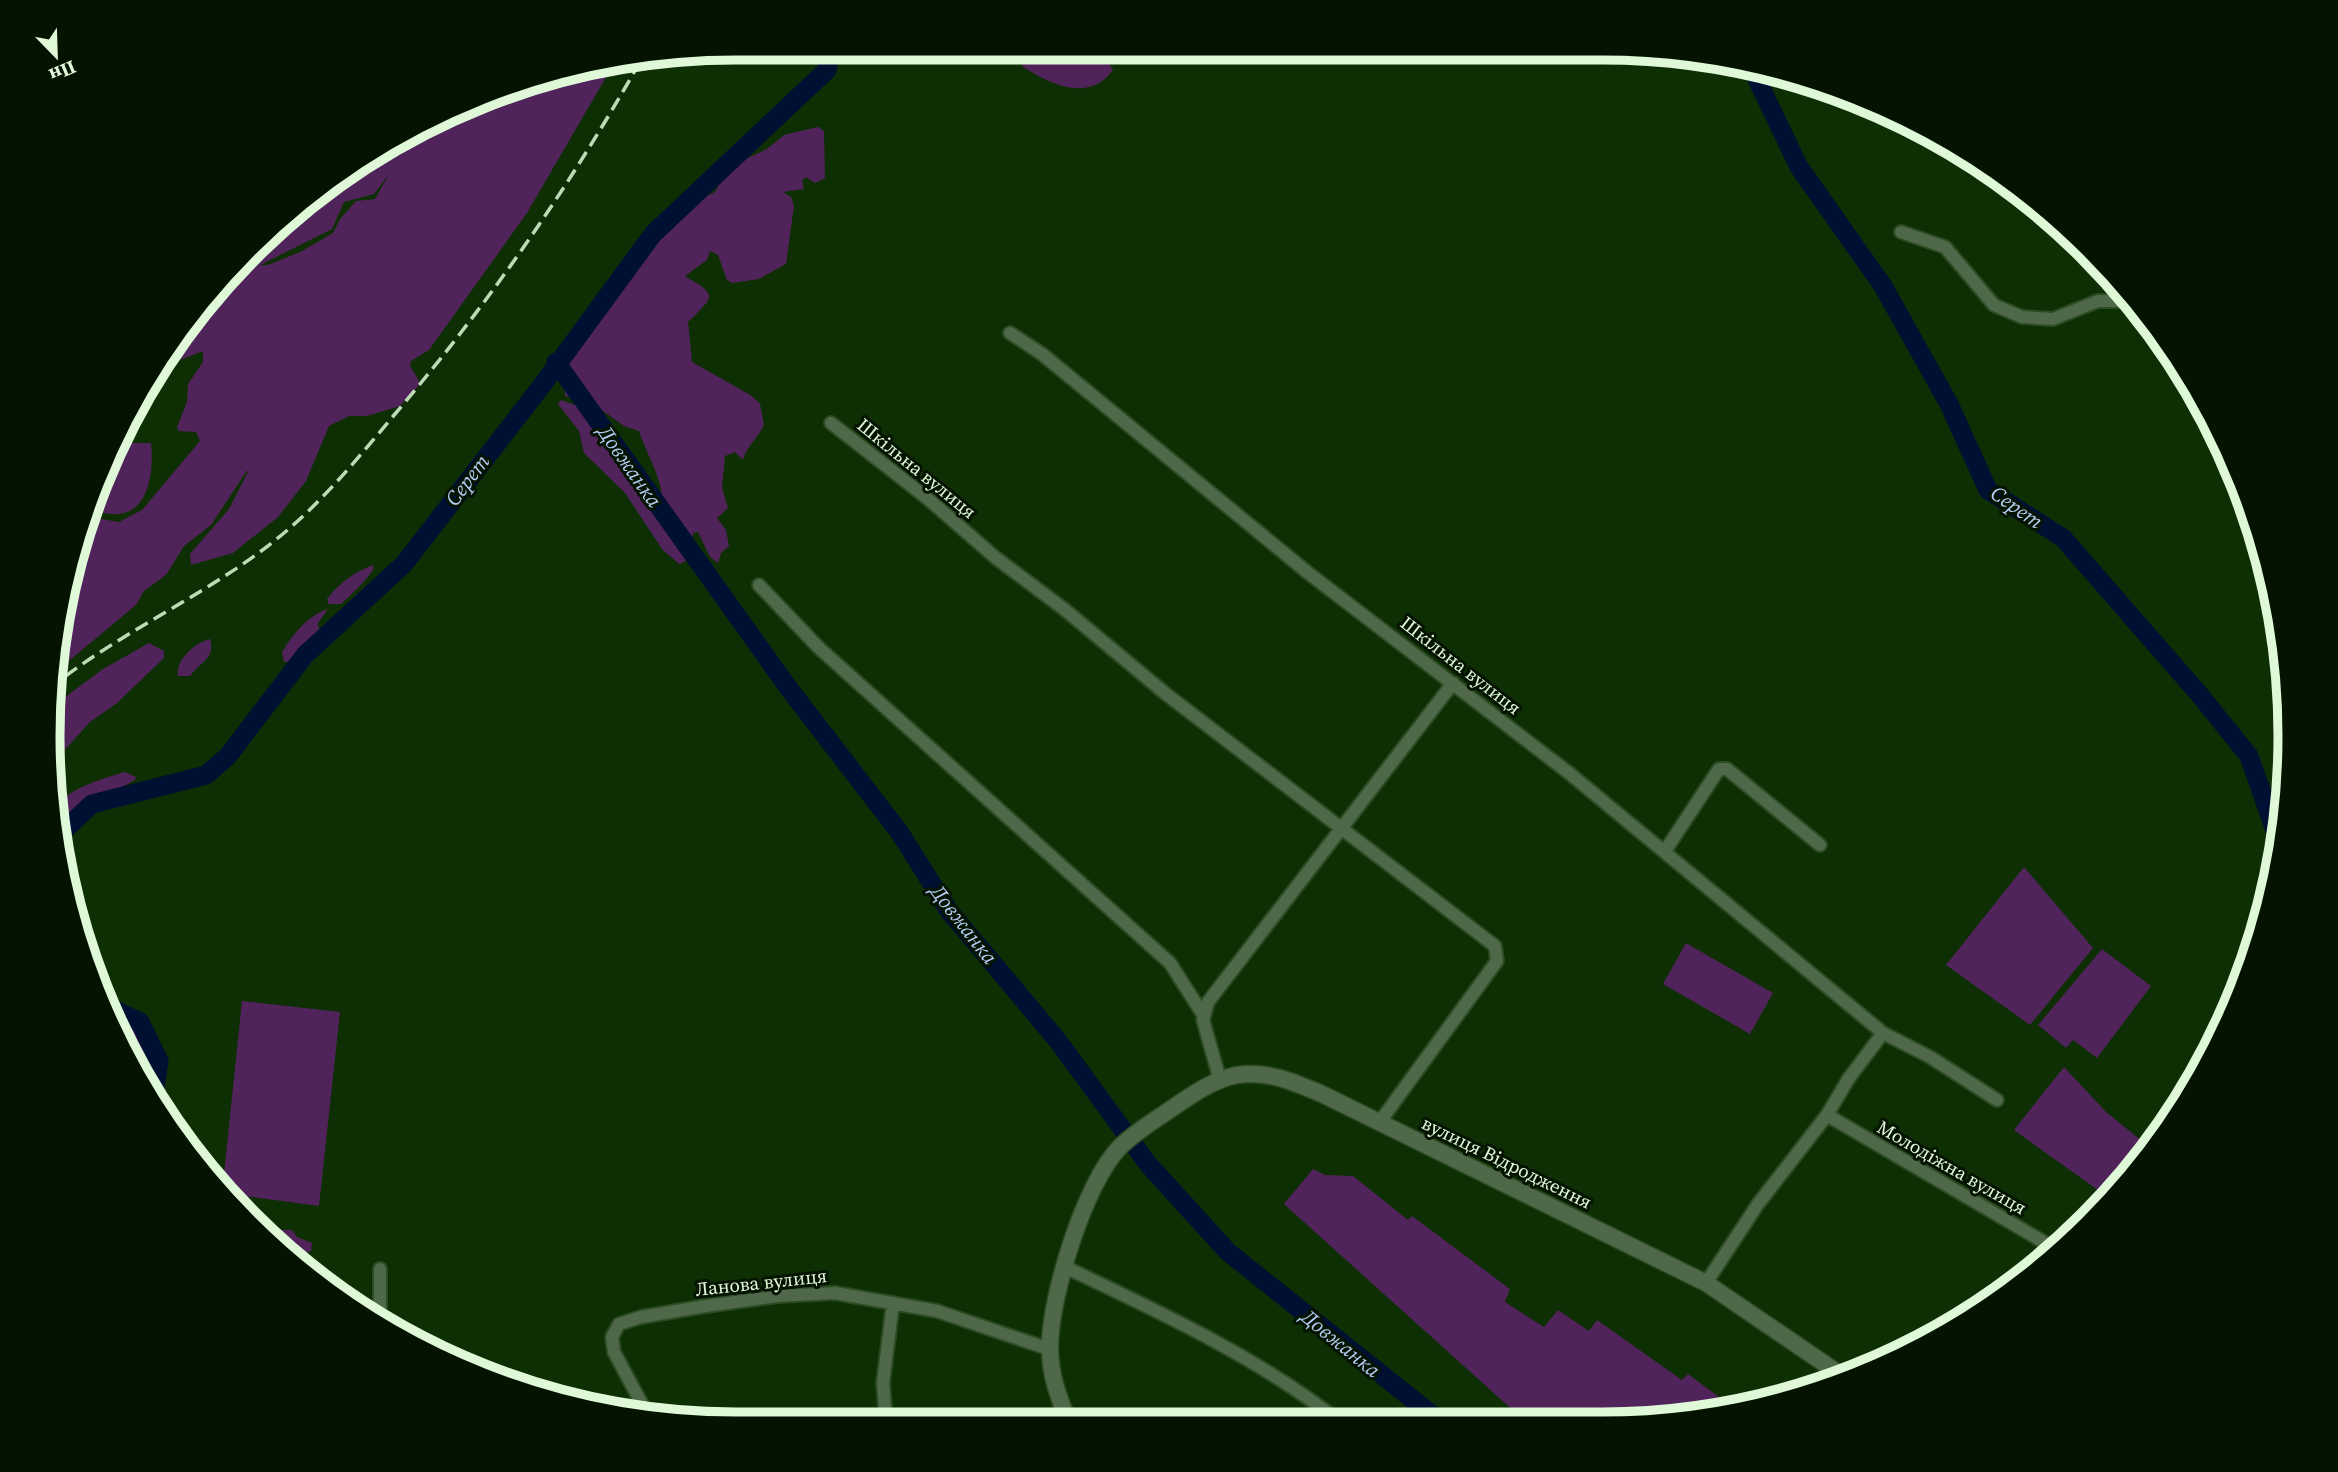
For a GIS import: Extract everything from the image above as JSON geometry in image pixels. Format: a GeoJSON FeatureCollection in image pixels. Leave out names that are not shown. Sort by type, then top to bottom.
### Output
{"type":"FeatureCollection","features":[{"type":"Feature","properties":{"kind":"street"},"geometry":{"type":"LineString","coordinates":[[1901,232],[1945,247],[1994,305],[2022,317],[2053,319],[2098,301],[2120,301]]}},
{"type":"Feature","properties":{"kind":"street","name":"Шкільна вулиця"},"geometry":{"type":"LineString","coordinates":[[1010,333],[1042,354],[1307,572],[1453,683],[1665,851],[1884,1033],[1930,1057],[1997,1100]]}},
{"type":"Feature","properties":{"kind":"street","name":"Шкільна вулиця"},"geometry":{"type":"LineString","coordinates":[[831,423],[1166,694],[1495,946],[1497,961],[1379,1123]]}},
{"type":"Feature","properties":{"kind":"street"},"geometry":{"type":"LineString","coordinates":[[759,585],[818,647],[1170,963],[1202,1013],[1220,1080]]}},
{"type":"Feature","properties":{"kind":"street"},"geometry":{"type":"LineString","coordinates":[[1202,1013],[1235,965],[1453,683]]}},
{"type":"Feature","properties":{"kind":"street"},"geometry":{"type":"LineString","coordinates":[[1665,851],[1719,769],[1727,769],[1820,845]]}},
{"type":"Feature","properties":{"kind":"street"},"geometry":{"type":"LineString","coordinates":[[1706,1283],[1758,1204],[1827,1115],[1849,1078],[1884,1033]]}},
{"type":"Feature","properties":{"kind":"street","name":"вулиця Відродження"},"geometry":{"type":"LineString","coordinates":[[1065,1412],[1053,1380],[1049,1349],[1057,1295],[1098,1176],[1119,1148],[1139,1132],[1220,1080],[1237,1075],[1259,1074],[1285,1078],[1706,1283],[1835,1371]]}},
{"type":"Feature","properties":{"kind":"street","name":"Молодіжна вулиця"},"geometry":{"type":"LineString","coordinates":[[1827,1115],[2048,1245]]}},
{"type":"Feature","properties":{"kind":"street"},"geometry":{"type":"LineString","coordinates":[[1065,1267],[1254,1363],[1327,1412]]}},
{"type":"Feature","properties":{"kind":"street"},"geometry":{"type":"LineString","coordinates":[[380,1269],[380,1311]]}},
{"type":"Feature","properties":{"kind":"street","name":"Ланова вулиця"},"geometry":{"type":"LineString","coordinates":[[643,1406],[614,1352],[611,1337],[618,1324],[641,1317],[778,1296],[835,1293],[937,1311],[1049,1349]]}},
{"type":"Feature","properties":{"kind":"street"},"geometry":{"type":"LineString","coordinates":[[885,1412],[883,1383],[893,1303]]}},
{"type":"Feature","properties":{"kind":"shaded area"},"geometry":{"type":"Polygon","coordinates":[[[1024,60],[1104,60],[1113,70],[1093,86],[1069,88],[1022,66],[1024,60]]]}},
{"type":"Feature","properties":{"kind":"shaded area"},"geometry":{"type":"Polygon","coordinates":[[[610,71],[527,213],[429,350],[411,361],[410,366],[419,385],[400,406],[367,416],[349,416],[329,426],[306,481],[278,517],[233,553],[191,565],[190,554],[229,509],[249,470],[246,472],[211,525],[184,546],[166,575],[144,591],[136,605],[63,665],[72,604],[95,518],[119,522],[142,510],[200,441],[196,432],[179,431],[177,427],[187,402],[188,384],[203,362],[203,351],[172,363],[174,360],[227,290],[290,227],[360,174],[412,142],[408,149],[414,142],[477,111],[519,95],[610,71]],[[389,174],[374,194],[344,202],[332,229],[260,265],[268,265],[300,252],[333,233],[340,219],[356,201],[375,199],[389,174]]]}},
{"type":"Feature","properties":{"kind":"shaded area"},"geometry":{"type":"Polygon","coordinates":[[[818,127],[824,131],[825,178],[815,183],[806,177],[802,180],[804,189],[783,192],[791,197],[794,206],[786,264],[759,279],[732,283],[727,280],[718,255],[710,251],[707,260],[685,276],[708,292],[709,296],[704,306],[688,322],[692,362],[752,396],[760,404],[764,425],[743,460],[735,452],[725,456],[722,488],[728,508],[717,518],[726,530],[729,546],[721,553],[718,563],[710,557],[698,532],[693,533],[691,559],[679,564],[662,549],[625,493],[584,453],[579,431],[558,404],[561,400],[594,412],[627,447],[662,496],[656,472],[639,431],[624,426],[592,403],[565,396],[564,352],[589,319],[597,298],[630,280],[642,246],[673,229],[689,204],[715,192],[728,167],[767,149],[784,135],[818,127]]]}},
{"type":"Feature","properties":{"kind":"shaded area"},"geometry":{"type":"Polygon","coordinates":[[[126,443],[151,443],[151,471],[144,496],[127,512],[114,514],[98,511],[126,443]]]}},
{"type":"Feature","properties":{"kind":"shaded area"},"geometry":{"type":"Polygon","coordinates":[[[373,565],[373,570],[365,580],[341,604],[329,604],[327,599],[342,583],[373,565]]]}},
{"type":"Feature","properties":{"kind":"shaded area"},"geometry":{"type":"Polygon","coordinates":[[[328,609],[318,623],[320,638],[313,647],[300,658],[284,662],[282,652],[296,632],[307,621],[328,609]]]}},
{"type":"Feature","properties":{"kind":"shaded area"},"geometry":{"type":"Polygon","coordinates":[[[210,639],[211,651],[206,659],[190,676],[178,676],[183,658],[199,644],[210,639]]]}},
{"type":"Feature","properties":{"kind":"shaded area"},"geometry":{"type":"Polygon","coordinates":[[[149,643],[164,651],[164,658],[117,703],[90,722],[60,755],[61,700],[103,669],[149,643]]]}},
{"type":"Feature","properties":{"kind":"shaded area"},"geometry":{"type":"Polygon","coordinates":[[[125,772],[136,777],[92,804],[65,826],[63,800],[86,785],[125,772]]]}},
{"type":"Feature","properties":{"kind":"shaded area"},"geometry":{"type":"Polygon","coordinates":[[[2024,867],[2093,948],[2030,1025],[1946,965],[2024,867]]]}},
{"type":"Feature","properties":{"kind":"shaded area"},"geometry":{"type":"Polygon","coordinates":[[[1686,943],[1773,993],[1750,1034],[1663,984],[1686,943]]]}},
{"type":"Feature","properties":{"kind":"shaded area"},"geometry":{"type":"Polygon","coordinates":[[[2102,949],[2151,986],[2097,1058],[2073,1040],[2066,1048],[2038,1025],[2102,949]]]}},
{"type":"Feature","properties":{"kind":"shaded area"},"geometry":{"type":"Polygon","coordinates":[[[242,1001],[340,1012],[319,1206],[240,1195],[224,1178],[242,1001]]]}},
{"type":"Feature","properties":{"kind":"shaded area"},"geometry":{"type":"Polygon","coordinates":[[[118,1010],[128,1017],[142,1037],[149,1054],[145,1062],[118,1010]]]}},
{"type":"Feature","properties":{"kind":"shaded area"},"geometry":{"type":"Polygon","coordinates":[[[2064,1067],[2106,1112],[2143,1142],[2101,1192],[2014,1130],[2064,1067]]]}},
{"type":"Feature","properties":{"kind":"shaded area"},"geometry":{"type":"Polygon","coordinates":[[[1313,1169],[1325,1175],[1353,1176],[1408,1220],[1412,1216],[1510,1289],[1505,1302],[1544,1327],[1558,1310],[1589,1331],[1597,1320],[1682,1380],[1688,1374],[1725,1401],[1646,1411],[1515,1412],[1284,1204],[1313,1169]]]}},
{"type":"Feature","properties":{"kind":"shaded area"},"geometry":{"type":"Polygon","coordinates":[[[275,1230],[292,1230],[297,1237],[312,1243],[311,1251],[302,1255],[275,1230]]]}},
{"type":"Feature","properties":{"kind":"waterway","name":"Серет"},"geometry":{"type":"LineString","coordinates":[[66,829],[92,804],[206,775],[228,756],[305,655],[404,564],[543,384],[653,234],[827,70],[829,60]]}},
{"type":"Feature","properties":{"kind":"waterway","name":"Серет"},"geometry":{"type":"LineString","coordinates":[[1756,78],[1799,167],[1883,286],[1949,404],[1988,490],[2063,538],[2199,694],[2249,756],[2273,825]]}},
{"type":"Feature","properties":{"kind":"waterway","name":"Довжанка"},"geometry":{"type":"LineString","coordinates":[[556,362],[787,686],[900,833],[949,911],[1058,1041],[1148,1164],[1228,1252],[1428,1412]]}},
{"type":"Feature","properties":{"kind":"waterway","name":"Серет"},"geometry":{"type":"LineString","coordinates":[[118,1012],[140,1022],[159,1061],[156,1083]]}},
{"type":"Feature","properties":{"kind":"railway"},"geometry":{"type":"LineString","coordinates":[[62,679],[108,647],[263,550],[332,487],[430,371],[529,240],[589,148],[637,67]]}}]}
